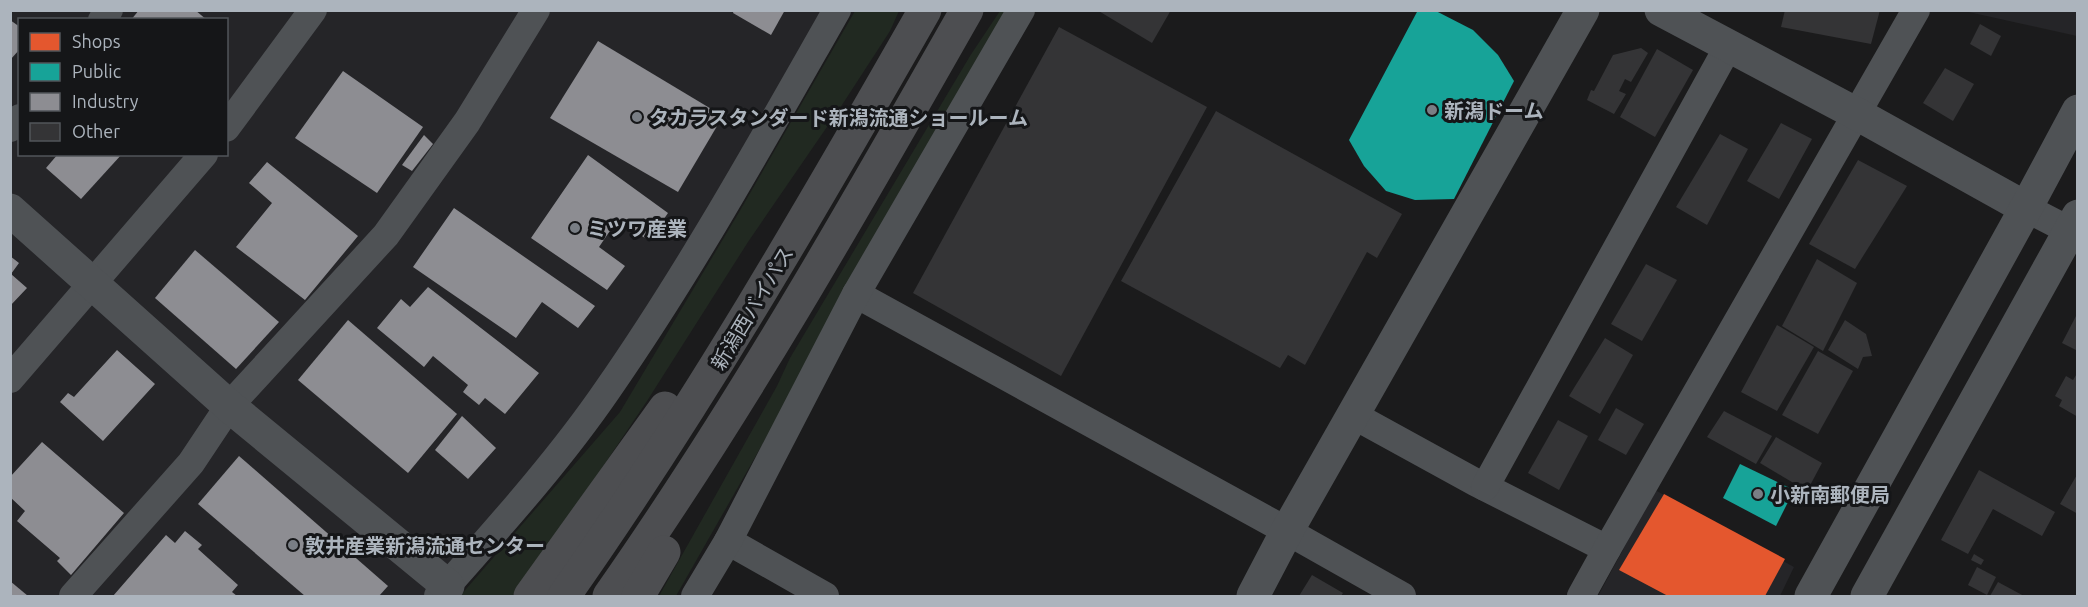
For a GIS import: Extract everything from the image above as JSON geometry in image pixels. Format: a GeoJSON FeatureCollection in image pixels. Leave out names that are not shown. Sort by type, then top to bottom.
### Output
{"type":"FeatureCollection","features":[{"type":"Feature","properties":{"kind":"highway","name":"新潟西バイパス"},"geometry":{"type":"LineString","coordinates":[[564,597],[709,379],[826,183],[925,10]]}},
{"type":"Feature","properties":{"kind":"highway","name":"新潟西バイパス"},"geometry":{"type":"LineString","coordinates":[[609,597],[742,394],[860,200],[968,10]]}},
{"type":"Feature","properties":{"kind":"highway"},"geometry":{"type":"LineString","coordinates":[[530,597],[826,183]]}},
{"type":"Feature","properties":{"kind":"highway"},"geometry":{"type":"LineString","coordinates":[[638,597],[662,555],[742,394]]}},
{"type":"Feature","properties":{"kind":"street"},"geometry":{"type":"LineString","coordinates":[[228,125],[313,10]]}},
{"type":"Feature","properties":{"kind":"street"},"geometry":{"type":"LineString","coordinates":[[73,597],[191,463],[229,406],[386,235],[467,122],[536,10]]}},
{"type":"Feature","properties":{"kind":"street"},"geometry":{"type":"LineString","coordinates":[[10,210],[229,406],[443,591],[568,442],[647,332],[837,10]]}},
{"type":"Feature","properties":{"kind":"street"},"geometry":{"type":"LineString","coordinates":[[695,597],[728,541],[856,294],[1022,10]]}},
{"type":"Feature","properties":{"kind":"street"},"geometry":{"type":"LineString","coordinates":[[1253,597],[1287,531],[1583,10]]}},
{"type":"Feature","properties":{"kind":"street"},"geometry":{"type":"LineString","coordinates":[[1660,10],[1857,114],[2026,208],[2075,227],[1867,597]]}},
{"type":"Feature","properties":{"kind":"street"},"geometry":{"type":"LineString","coordinates":[[1581,597],[1916,10]]}},
{"type":"Feature","properties":{"kind":"street"},"geometry":{"type":"LineString","coordinates":[[1485,487],[1729,45]]}},
{"type":"Feature","properties":{"kind":"street"},"geometry":{"type":"LineString","coordinates":[[1811,597],[2078,111]]}},
{"type":"Feature","properties":{"kind":"street"},"geometry":{"type":"LineString","coordinates":[[10,379],[202,156]]}},
{"type":"Feature","properties":{"kind":"street"},"geometry":{"type":"LineString","coordinates":[[856,294],[1287,531],[1402,597]]}},
{"type":"Feature","properties":{"kind":"street"},"geometry":{"type":"LineString","coordinates":[[1353,415],[1485,487],[1607,549]]}},
{"type":"Feature","properties":{"kind":"street"},"geometry":{"type":"LineString","coordinates":[[728,541],[825,597]]}},
{"type":"Feature","properties":{"kind":"shaded area"},"geometry":{"type":"Polygon","coordinates":[[[10,11],[835,11],[647,332],[433,596],[11,596],[10,11]]]}},
{"type":"Feature","properties":{"kind":"shaded area"},"geometry":{"type":"Polygon","coordinates":[[[855,11],[899,11],[890,31],[840,108],[748,242],[647,401],[536,566],[512,596],[460,596],[620,412],[855,11]]]}},
{"type":"Feature","properties":{"kind":"shaded area"},"geometry":{"type":"Polygon","coordinates":[[[1000,11],[1012,11],[676,596],[659,596],[777,386],[790,358],[970,56],[1000,11]]]}},
{"type":"Feature","properties":{"kind":"shaded area"},"geometry":{"type":"Polygon","coordinates":[[[1964,11],[2077,11],[2077,36],[1964,11]]]}},
{"type":"Feature","properties":{"kind":"shaded area"},"geometry":{"type":"Polygon","coordinates":[[[1655,490],[1794,567],[1780,596],[1598,596],[1655,490]]]}},
{"type":"Feature","properties":{"kind":"building: Shops"},"geometry":{"type":"Polygon","coordinates":[[[1664,494],[1785,559],[1765,596],[1668,596],[1619,570],[1664,494]]]}},
{"type":"Feature","properties":{"kind":"building: Public","name":"新潟ドーム"},"geometry":{"type":"Polygon","coordinates":[[[1418,10],[1434,10],[1473,30],[1498,55],[1514,81],[1454,199],[1415,200],[1386,191],[1364,166],[1349,140],[1418,10]]]}},
{"type":"Feature","properties":{"kind":"building: Public"},"geometry":{"type":"Polygon","coordinates":[[[1740,464],[1794,490],[1776,526],[1723,498],[1740,464]]]}},
{"type":"Feature","properties":{"kind":"building: Industry"},"geometry":{"type":"Polygon","coordinates":[[[139,10],[195,10],[205,18],[133,18],[139,10]]]}},
{"type":"Feature","properties":{"kind":"building: Industry"},"geometry":{"type":"Polygon","coordinates":[[[734,10],[785,10],[771,35],[733,13],[734,10]]]}},
{"type":"Feature","properties":{"kind":"building: Industry"},"geometry":{"type":"Polygon","coordinates":[[[10,20],[18,26],[18,51],[10,60],[10,20]]]}},
{"type":"Feature","properties":{"kind":"building: Industry","name":"タカラスタンダード新潟流通ショールーム"},"geometry":{"type":"Polygon","coordinates":[[[598,41],[723,116],[678,192],[550,118],[598,41]]]}},
{"type":"Feature","properties":{"kind":"building: Industry"},"geometry":{"type":"Polygon","coordinates":[[[343,71],[423,127],[377,193],[295,138],[343,71]]]}},
{"type":"Feature","properties":{"kind":"building: Industry"},"geometry":{"type":"Polygon","coordinates":[[[424,135],[433,144],[412,171],[402,165],[424,135]]]}},
{"type":"Feature","properties":{"kind":"building: Industry","name":"ミツワ産業"},"geometry":{"type":"Polygon","coordinates":[[[588,155],[668,213],[649,241],[618,219],[599,247],[625,266],[607,290],[531,238],[588,155]]]}},
{"type":"Feature","properties":{"kind":"building: Industry"},"geometry":{"type":"Polygon","coordinates":[[[56,156],[120,156],[81,199],[46,168],[56,156]]]}},
{"type":"Feature","properties":{"kind":"building: Industry"},"geometry":{"type":"Polygon","coordinates":[[[267,162],[358,236],[305,300],[236,247],[272,203],[249,183],[267,162]]]}},
{"type":"Feature","properties":{"kind":"building: Industry"},"geometry":{"type":"Polygon","coordinates":[[[454,208],[595,306],[578,328],[542,302],[516,338],[413,267],[454,208]]]}},
{"type":"Feature","properties":{"kind":"building: Industry"},"geometry":{"type":"Polygon","coordinates":[[[195,250],[279,322],[236,369],[155,298],[195,250]]]}},
{"type":"Feature","properties":{"kind":"building: Industry"},"geometry":{"type":"Polygon","coordinates":[[[10,256],[19,263],[11,274],[27,288],[10,306],[10,256]]]}},
{"type":"Feature","properties":{"kind":"building: Industry"},"geometry":{"type":"Polygon","coordinates":[[[428,287],[539,373],[505,414],[485,398],[479,405],[463,392],[468,385],[433,356],[424,367],[377,328],[401,299],[410,307],[428,287]]]}},
{"type":"Feature","properties":{"kind":"building: Industry"},"geometry":{"type":"Polygon","coordinates":[[[348,320],[457,414],[408,473],[298,380],[348,320]]]}},
{"type":"Feature","properties":{"kind":"building: Industry"},"geometry":{"type":"Polygon","coordinates":[[[117,350],[155,384],[103,441],[60,402],[68,393],[74,397],[117,350]]]}},
{"type":"Feature","properties":{"kind":"building: Industry"},"geometry":{"type":"Polygon","coordinates":[[[462,416],[496,448],[468,479],[435,450],[462,416]]]}},
{"type":"Feature","properties":{"kind":"building: Industry"},"geometry":{"type":"Polygon","coordinates":[[[42,442],[124,513],[71,575],[57,561],[60,558],[17,521],[25,511],[10,497],[10,477],[42,442]]]}},
{"type":"Feature","properties":{"kind":"building: Industry","name":"敦井産業新潟流通センター"},"geometry":{"type":"Polygon","coordinates":[[[239,456],[388,586],[379,596],[305,596],[198,504],[239,456]]]}},
{"type":"Feature","properties":{"kind":"building: Industry"},"geometry":{"type":"Polygon","coordinates":[[[185,531],[202,545],[198,549],[238,585],[232,592],[237,596],[113,596],[166,535],[175,543],[185,531]]]}},
{"type":"Feature","properties":{"kind":"building: Industry"},"geometry":{"type":"Polygon","coordinates":[[[10,581],[28,596],[10,596],[10,581]]]}},
{"type":"Feature","properties":{"kind":"building: Other"},"geometry":{"type":"Polygon","coordinates":[[[1097,10],[1171,10],[1152,43],[1097,10]]]}},
{"type":"Feature","properties":{"kind":"building: Other"},"geometry":{"type":"Polygon","coordinates":[[[1785,10],[1880,10],[1871,44],[1781,27],[1785,10]]]}},
{"type":"Feature","properties":{"kind":"building: Other"},"geometry":{"type":"Polygon","coordinates":[[[1980,24],[2001,36],[1991,56],[1970,44],[1980,24]]]}},
{"type":"Feature","properties":{"kind":"building: Other"},"geometry":{"type":"Polygon","coordinates":[[[1059,27],[1207,107],[1061,376],[913,293],[1059,27]]]}},
{"type":"Feature","properties":{"kind":"building: Other"},"geometry":{"type":"Polygon","coordinates":[[[1641,48],[1648,53],[1631,82],[1625,79],[1619,91],[1626,94],[1614,114],[1587,100],[1613,55],[1641,48]]]}},
{"type":"Feature","properties":{"kind":"building: Other"},"geometry":{"type":"Polygon","coordinates":[[[1657,49],[1693,70],[1655,137],[1620,117],[1657,49]]]}},
{"type":"Feature","properties":{"kind":"building: Other"},"geometry":{"type":"Polygon","coordinates":[[[1945,68],[1974,84],[1953,121],[1923,103],[1945,68]]]}},
{"type":"Feature","properties":{"kind":"building: Other"},"geometry":{"type":"Polygon","coordinates":[[[1216,111],[1402,214],[1377,258],[1367,252],[1305,365],[1288,355],[1280,368],[1121,281],[1216,111]]]}},
{"type":"Feature","properties":{"kind":"building: Other"},"geometry":{"type":"Polygon","coordinates":[[[1781,123],[1812,139],[1779,199],[1747,181],[1781,123]]]}},
{"type":"Feature","properties":{"kind":"building: Other"},"geometry":{"type":"Polygon","coordinates":[[[1720,134],[1748,149],[1707,225],[1676,207],[1720,134]]]}},
{"type":"Feature","properties":{"kind":"building: Other"},"geometry":{"type":"Polygon","coordinates":[[[1858,160],[1907,186],[1855,269],[1809,244],[1858,160]]]}},
{"type":"Feature","properties":{"kind":"building: Other"},"geometry":{"type":"Polygon","coordinates":[[[1817,259],[1857,283],[1823,351],[1782,326],[1817,259]]]}},
{"type":"Feature","properties":{"kind":"building: Other"},"geometry":{"type":"Polygon","coordinates":[[[1646,264],[1677,280],[1642,341],[1611,324],[1646,264]]]}},
{"type":"Feature","properties":{"kind":"building: Other"},"geometry":{"type":"Polygon","coordinates":[[[2076,316],[2078,317],[2078,351],[2062,343],[2076,316]]]}},
{"type":"Feature","properties":{"kind":"building: Other"},"geometry":{"type":"Polygon","coordinates":[[[1845,320],[1866,334],[1872,356],[1863,357],[1858,369],[1828,350],[1845,320]]]}},
{"type":"Feature","properties":{"kind":"building: Other"},"geometry":{"type":"Polygon","coordinates":[[[1777,325],[1814,347],[1777,411],[1741,392],[1777,325]]]}},
{"type":"Feature","properties":{"kind":"building: Other"},"geometry":{"type":"Polygon","coordinates":[[[1605,338],[1633,355],[1600,414],[1569,396],[1605,338]]]}},
{"type":"Feature","properties":{"kind":"building: Other"},"geometry":{"type":"Polygon","coordinates":[[[1818,351],[1853,371],[1818,434],[1782,415],[1818,351]]]}},
{"type":"Feature","properties":{"kind":"building: Other"},"geometry":{"type":"Polygon","coordinates":[[[2078,372],[2078,417],[2059,406],[2062,400],[2055,396],[2066,376],[2073,380],[2078,372]]]}},
{"type":"Feature","properties":{"kind":"building: Other"},"geometry":{"type":"Polygon","coordinates":[[[1616,408],[1644,424],[1626,455],[1598,440],[1616,408]]]}},
{"type":"Feature","properties":{"kind":"building: Other"},"geometry":{"type":"Polygon","coordinates":[[[1724,411],[1772,436],[1756,464],[1707,437],[1724,411]]]}},
{"type":"Feature","properties":{"kind":"building: Other"},"geometry":{"type":"Polygon","coordinates":[[[1558,420],[1588,436],[1559,490],[1528,473],[1558,420]]]}},
{"type":"Feature","properties":{"kind":"building: Other"},"geometry":{"type":"Polygon","coordinates":[[[1776,437],[1822,463],[1807,491],[1760,463],[1776,437]]]}},
{"type":"Feature","properties":{"kind":"building: Other"},"geometry":{"type":"Polygon","coordinates":[[[1979,470],[2055,512],[2042,536],[1993,509],[1968,554],[1941,540],[1979,470]]]}},
{"type":"Feature","properties":{"kind":"building: Other"},"geometry":{"type":"Polygon","coordinates":[[[2078,473],[2078,514],[2060,504],[2078,473]]]}},
{"type":"Feature","properties":{"kind":"building: Other"},"geometry":{"type":"Polygon","coordinates":[[[1974,554],[1984,560],[1981,565],[1971,560],[1974,554]]]}},
{"type":"Feature","properties":{"kind":"building: Other"},"geometry":{"type":"Polygon","coordinates":[[[1977,567],[1996,577],[1987,595],[1968,585],[1977,567]]]}},
{"type":"Feature","properties":{"kind":"building: Other"},"geometry":{"type":"Polygon","coordinates":[[[1312,575],[1343,593],[1341,596],[1299,596],[1312,575]]]}},
{"type":"Feature","properties":{"kind":"building: Other"},"geometry":{"type":"Polygon","coordinates":[[[1998,582],[2024,596],[1990,596],[1998,582]]]}},
{"type":"Feature","properties":{"kind":"place","name":"新潟ドーム"},"geometry":{"type":"Point","coordinates":[1432,110]}},
{"type":"Feature","properties":{"kind":"place","name":"タカラスタンダード新潟流通ショールーム"},"geometry":{"type":"Point","coordinates":[637,117]}},
{"type":"Feature","properties":{"kind":"place","name":"ミツワ産業"},"geometry":{"type":"Point","coordinates":[575,228]}},
{"type":"Feature","properties":{"kind":"place","name":"小新南郵便局"},"geometry":{"type":"Point","coordinates":[1758,494]}},
{"type":"Feature","properties":{"kind":"place","name":"敦井産業新潟流通センター"},"geometry":{"type":"Point","coordinates":[293,545]}}]}
